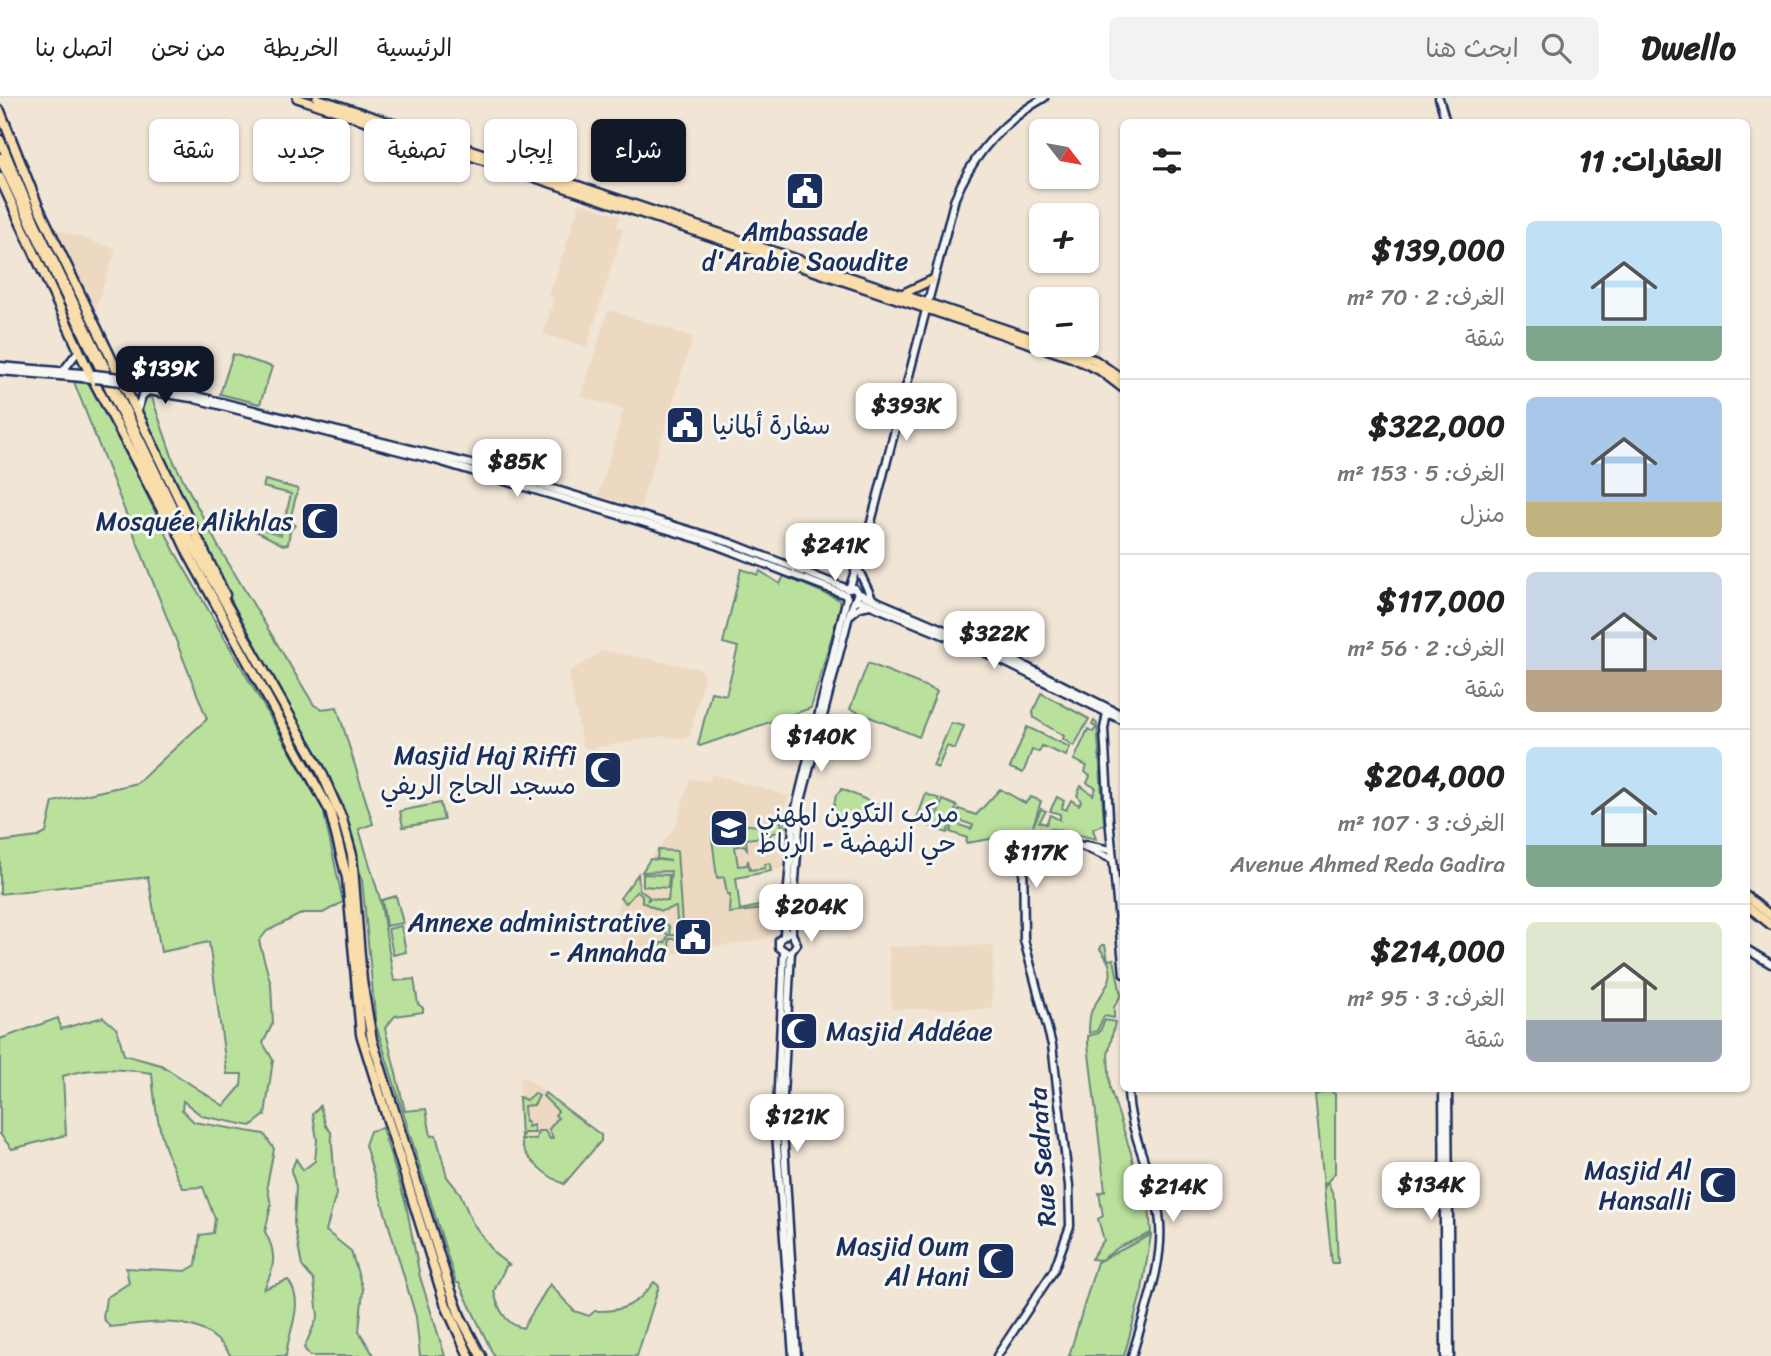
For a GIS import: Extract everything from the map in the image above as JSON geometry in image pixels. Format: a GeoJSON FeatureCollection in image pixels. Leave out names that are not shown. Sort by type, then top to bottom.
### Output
{"type":"FeatureCollection","features":[{"type":"Feature","properties":{"kind":"highway"},"geometry":{"type":"LineString","coordinates":[[0,111],[32,194],[252,651]]}},
{"type":"Feature","properties":{"kind":"highway"},"geometry":{"type":"LineString","coordinates":[[0,141],[42,237],[174,510],[321,771],[342,819],[355,877],[362,981],[372,1040],[447,1280],[460,1316],[481,1356]]}},
{"type":"Feature","properties":{"kind":"highway"},"geometry":{"type":"LineString","coordinates":[[0,158],[189,555],[314,777],[335,824],[347,878],[361,1034],[445,1303],[469,1356]]}},
{"type":"Feature","properties":{"kind":"highway"},"geometry":{"type":"LineString","coordinates":[[0,178],[79,350],[174,535],[189,555]]}},
{"type":"Feature","properties":{"kind":"main road"},"geometry":{"type":"LineString","coordinates":[[297,98],[925,306],[1081,361],[1120,385]]}},
{"type":"Feature","properties":{"kind":"main road"},"geometry":{"type":"LineString","coordinates":[[317,98],[902,294],[925,306],[1029,337]]}},
{"type":"Feature","properties":{"kind":"main road"},"geometry":{"type":"LineString","coordinates":[[902,294],[932,280]]}},
{"type":"Feature","properties":{"kind":"main road"},"geometry":{"type":"LineString","coordinates":[[1086,357],[1120,377]]}},
{"type":"Feature","properties":{"kind":"main road"},"geometry":{"type":"LineString","coordinates":[[1750,899],[1771,916]]}},
{"type":"Feature","properties":{"kind":"main road"},"geometry":{"type":"LineString","coordinates":[[1750,908],[1771,925]]}},
{"type":"Feature","properties":{"kind":"street"},"geometry":{"type":"LineString","coordinates":[[787,951],[797,944],[792,934],[801,801],[952,207],[971,167],[1002,128],[1044,98]]}},
{"type":"Feature","properties":{"kind":"street"},"geometry":{"type":"LineString","coordinates":[[1439,98],[1445,119]]}},
{"type":"Feature","properties":{"kind":"street"},"geometry":{"type":"LineString","coordinates":[[63,371],[79,350]]}},
{"type":"Feature","properties":{"kind":"street"},"geometry":{"type":"LineString","coordinates":[[0,366],[63,371],[122,380],[471,464],[720,539],[1001,654],[1120,717]]}},
{"type":"Feature","properties":{"kind":"street"},"geometry":{"type":"LineString","coordinates":[[0,371],[93,376]]}},
{"type":"Feature","properties":{"kind":"street"},"geometry":{"type":"LineString","coordinates":[[122,380],[501,480],[733,550],[832,585],[847,580],[858,569]]}},
{"type":"Feature","properties":{"kind":"street"},"geometry":{"type":"LineString","coordinates":[[137,413],[141,397],[148,391],[191,398]]}},
{"type":"Feature","properties":{"kind":"street"},"geometry":{"type":"LineString","coordinates":[[858,569],[872,601]]}},
{"type":"Feature","properties":{"kind":"street"},"geometry":{"type":"LineString","coordinates":[[832,585],[845,609]]}},
{"type":"Feature","properties":{"kind":"street"},"geometry":{"type":"LineString","coordinates":[[787,951],[778,943],[784,934],[797,800],[845,609],[852,594]]}},
{"type":"Feature","properties":{"kind":"street"},"geometry":{"type":"LineString","coordinates":[[849,617],[872,601]]}},
{"type":"Feature","properties":{"kind":"street"},"geometry":{"type":"LineString","coordinates":[[1108,710],[1104,729],[1111,850],[1120,936]]}},
{"type":"Feature","properties":{"kind":"street","name":"Rue Sedrata"},"geometry":{"type":"LineString","coordinates":[[997,1356],[1054,1270],[1070,1226],[1069,1186],[1052,1045],[1024,940],[1023,840],[1051,836],[1084,845]]}},
{"type":"Feature","properties":{"kind":"street"},"geometry":{"type":"LineString","coordinates":[[1095,846],[1110,837]]}},
{"type":"Feature","properties":{"kind":"street"},"geometry":{"type":"LineString","coordinates":[[1084,845],[1111,850]]}},
{"type":"Feature","properties":{"kind":"street"},"geometry":{"type":"LineString","coordinates":[[1084,845],[1112,859]]}},
{"type":"Feature","properties":{"kind":"street"},"geometry":{"type":"LineString","coordinates":[[784,934],[792,934]]}},
{"type":"Feature","properties":{"kind":"street"},"geometry":{"type":"LineString","coordinates":[[787,951],[782,1113],[795,1356]]}},
{"type":"Feature","properties":{"kind":"street"},"geometry":{"type":"LineString","coordinates":[[1750,952],[1771,965]]}},
{"type":"Feature","properties":{"kind":"street"},"geometry":{"type":"LineString","coordinates":[[1128,1092],[1130,1115],[1159,1223],[1154,1274],[1132,1356]]}},
{"type":"Feature","properties":{"kind":"street"},"geometry":{"type":"LineString","coordinates":[[1446,1092],[1448,1356]]}},
{"type":"Feature","properties":{"kind":"shaded area"},"geometry":{"type":"Polygon","coordinates":[[[580,203],[620,216],[617,227],[623,229],[587,347],[543,334],[554,299],[549,296],[580,203]]]}},
{"type":"Feature","properties":{"kind":"shaded area"},"geometry":{"type":"Polygon","coordinates":[[[57,230],[116,249],[95,310],[57,230]]]}},
{"type":"Feature","properties":{"kind":"shaded area"},"geometry":{"type":"Polygon","coordinates":[[[608,310],[693,337],[640,508],[598,496],[624,409],[581,397],[608,310]]]}},
{"type":"Feature","properties":{"kind":"shaded area"},"geometry":{"type":"Polygon","coordinates":[[[600,650],[701,669],[704,676],[690,735],[685,739],[663,736],[588,749],[582,745],[569,672],[597,655],[600,650]]]}},
{"type":"Feature","properties":{"kind":"shaded area"},"geometry":{"type":"Polygon","coordinates":[[[711,774],[789,796],[784,808],[787,815],[782,869],[724,877],[730,913],[780,907],[781,924],[765,939],[641,959],[629,950],[623,951],[616,913],[620,898],[676,825],[690,779],[710,781],[711,774]]]}},
{"type":"Feature","properties":{"kind":"shaded area"},"geometry":{"type":"Polygon","coordinates":[[[994,945],[992,1009],[892,1009],[889,947],[994,945]]]}},
{"type":"Feature","properties":{"kind":"shaded area"},"geometry":{"type":"Polygon","coordinates":[[[525,1077],[601,1135],[601,1141],[565,1184],[523,1150],[519,1079],[525,1077]]]}},
{"type":"Feature","properties":{"kind":"green space"},"geometry":{"type":"Polygon","coordinates":[[[233,354],[272,367],[260,404],[220,394],[233,354]]]}},
{"type":"Feature","properties":{"kind":"green space"},"geometry":{"type":"Polygon","coordinates":[[[74,382],[92,384],[175,552],[323,809],[343,902],[323,913],[303,913],[267,931],[259,941],[271,985],[273,1023],[263,1043],[273,1060],[265,1115],[251,1126],[202,1116],[183,1101],[182,1110],[194,1122],[264,1134],[274,1149],[267,1185],[271,1205],[265,1232],[273,1260],[264,1289],[288,1280],[296,1298],[286,1356],[231,1356],[220,1342],[207,1332],[192,1326],[161,1322],[110,1327],[103,1318],[106,1298],[129,1283],[126,1268],[186,1271],[196,1265],[200,1235],[213,1233],[215,1219],[203,1187],[183,1188],[170,1160],[158,1118],[152,1073],[96,1070],[63,1076],[66,1135],[12,1149],[0,1134],[0,1039],[58,1018],[61,1029],[103,1017],[117,1029],[124,1055],[161,1065],[224,1106],[241,1086],[242,1074],[227,1074],[209,942],[161,952],[148,877],[0,894],[0,842],[38,837],[46,833],[53,802],[137,783],[207,719],[74,382]]]}},
{"type":"Feature","properties":{"kind":"green space"},"geometry":{"type":"Polygon","coordinates":[[[144,397],[152,398],[174,462],[218,546],[314,705],[321,709],[337,707],[373,824],[359,829],[380,899],[394,981],[414,979],[418,1004],[423,1008],[423,1012],[395,1016],[385,1028],[405,1111],[426,1109],[431,1136],[436,1135],[447,1177],[460,1193],[472,1222],[496,1255],[509,1265],[494,1291],[500,1309],[511,1323],[523,1328],[550,1284],[574,1311],[589,1316],[595,1311],[614,1310],[635,1302],[654,1282],[659,1286],[637,1356],[494,1356],[459,1283],[456,1283],[376,1025],[362,880],[342,803],[238,614],[141,411],[144,397]]]}},
{"type":"Feature","properties":{"kind":"green space"},"geometry":{"type":"Polygon","coordinates":[[[265,480],[298,489],[289,523],[295,525],[290,531],[288,544],[283,545],[254,530],[255,527],[281,535],[291,494],[263,487],[265,480]]]}},
{"type":"Feature","properties":{"kind":"green space"},"geometry":{"type":"Polygon","coordinates":[[[741,569],[758,575],[760,571],[780,584],[784,576],[838,599],[841,604],[811,708],[700,746],[698,745],[711,692],[726,695],[738,647],[723,643],[741,569]]]}},
{"type":"Feature","properties":{"kind":"green space"},"geometry":{"type":"Polygon","coordinates":[[[868,663],[937,691],[919,737],[850,709],[868,663]]]}},
{"type":"Feature","properties":{"kind":"green space"},"geometry":{"type":"Polygon","coordinates":[[[1041,693],[1089,719],[1074,746],[1063,739],[1064,736],[1034,718],[1033,712],[1041,693]]]}},
{"type":"Feature","properties":{"kind":"green space"},"geometry":{"type":"Polygon","coordinates":[[[1094,721],[1097,724],[1104,824],[1093,829],[1096,839],[1053,829],[966,843],[967,838],[950,832],[954,823],[971,829],[973,825],[955,819],[959,809],[976,815],[1000,789],[1025,803],[1031,797],[1041,801],[1033,826],[1041,809],[1046,811],[1039,822],[1046,824],[1050,815],[1060,820],[1060,814],[1050,811],[1057,797],[1064,801],[1062,808],[1066,810],[1071,800],[1079,805],[1081,801],[1077,795],[1081,786],[1093,795],[1096,788],[1087,783],[1090,776],[1085,772],[1087,766],[1074,760],[1088,729],[1093,732],[1096,728],[1092,724],[1094,721]]]}},
{"type":"Feature","properties":{"kind":"green space"},"geometry":{"type":"Polygon","coordinates":[[[951,723],[964,726],[955,749],[947,746],[938,768],[933,766],[951,723]]]}},
{"type":"Feature","properties":{"kind":"green space"},"geometry":{"type":"Polygon","coordinates":[[[1027,727],[1070,747],[1066,756],[1042,746],[1039,752],[1032,750],[1023,773],[1010,768],[1027,727]]]}},
{"type":"Feature","properties":{"kind":"green space"},"geometry":{"type":"Polygon","coordinates":[[[842,789],[880,806],[877,818],[838,816],[833,810],[836,795],[842,789]]]}},
{"type":"Feature","properties":{"kind":"green space"},"geometry":{"type":"Polygon","coordinates":[[[926,794],[940,799],[930,826],[916,821],[926,794]]]}},
{"type":"Feature","properties":{"kind":"green space"},"geometry":{"type":"Polygon","coordinates":[[[943,800],[957,806],[947,833],[932,827],[943,800]]]}},
{"type":"Feature","properties":{"kind":"green space"},"geometry":{"type":"Polygon","coordinates":[[[440,803],[444,820],[403,827],[400,811],[440,803]]]}},
{"type":"Feature","properties":{"kind":"green space"},"geometry":{"type":"Polygon","coordinates":[[[785,813],[785,830],[770,834],[771,847],[766,847],[761,837],[746,839],[747,849],[744,845],[735,847],[738,866],[747,865],[748,860],[750,870],[765,868],[765,864],[770,863],[771,871],[736,878],[740,910],[768,904],[767,897],[772,896],[772,892],[781,891],[780,907],[729,913],[730,894],[727,894],[724,877],[717,878],[712,838],[733,836],[730,833],[731,823],[758,826],[759,822],[773,823],[780,815],[782,827],[781,816],[785,813]]]}},
{"type":"Feature","properties":{"kind":"green space"},"geometry":{"type":"Polygon","coordinates":[[[658,850],[677,851],[683,939],[669,939],[670,954],[656,957],[652,954],[659,952],[660,943],[665,943],[668,935],[660,927],[664,922],[669,926],[670,935],[678,935],[676,907],[661,911],[642,902],[642,895],[637,891],[626,903],[620,898],[638,874],[639,889],[649,897],[647,901],[650,898],[668,901],[671,871],[642,872],[650,859],[671,861],[657,859],[658,850]]]}},
{"type":"Feature","properties":{"kind":"green space"},"geometry":{"type":"Polygon","coordinates":[[[643,874],[669,875],[668,888],[643,886],[643,874]]]}},
{"type":"Feature","properties":{"kind":"green space"},"geometry":{"type":"Polygon","coordinates":[[[396,896],[403,923],[386,926],[382,900],[396,896]]]}},
{"type":"Feature","properties":{"kind":"green space"},"geometry":{"type":"Polygon","coordinates":[[[401,926],[406,952],[393,955],[388,929],[401,926]]]}},
{"type":"Feature","properties":{"kind":"green space"},"geometry":{"type":"Polygon","coordinates":[[[1105,945],[1108,960],[1114,959],[1120,997],[1114,1007],[1114,1018],[1104,1016],[1097,1031],[1089,1033],[1091,1012],[1109,982],[1110,975],[1107,959],[1100,949],[1105,945]]]}},
{"type":"Feature","properties":{"kind":"green space"},"geometry":{"type":"Polygon","coordinates":[[[1105,1020],[1115,1022],[1108,1055],[1110,1088],[1131,1153],[1137,1184],[1149,1205],[1151,1233],[1119,1247],[1101,1260],[1091,1259],[1104,1240],[1098,1219],[1103,1216],[1099,1193],[1105,1191],[1088,1036],[1099,1033],[1105,1020]]]}},
{"type":"Feature","properties":{"kind":"green space"},"geometry":{"type":"Polygon","coordinates":[[[1323,1092],[1335,1094],[1335,1173],[1324,1186],[1315,1095],[1323,1092]]]}},
{"type":"Feature","properties":{"kind":"green space"},"geometry":{"type":"Polygon","coordinates":[[[535,1093],[539,1096],[534,1105],[524,1106],[525,1122],[528,1122],[528,1127],[533,1125],[535,1133],[524,1133],[521,1138],[519,1097],[526,1100],[535,1093]]]}},
{"type":"Feature","properties":{"kind":"green space"},"geometry":{"type":"Polygon","coordinates":[[[545,1093],[601,1135],[601,1141],[564,1184],[537,1166],[522,1146],[522,1139],[536,1139],[538,1131],[545,1131],[550,1139],[553,1138],[549,1129],[558,1118],[555,1115],[558,1111],[543,1096],[545,1093]]]}},
{"type":"Feature","properties":{"kind":"green space"},"geometry":{"type":"Polygon","coordinates":[[[320,1106],[326,1126],[331,1132],[336,1194],[326,1231],[351,1251],[363,1290],[359,1331],[374,1356],[310,1356],[304,1348],[318,1316],[314,1281],[302,1266],[294,1223],[296,1186],[291,1171],[296,1159],[303,1170],[315,1161],[317,1140],[313,1114],[320,1106]]]}},
{"type":"Feature","properties":{"kind":"green space"},"geometry":{"type":"Polygon","coordinates":[[[382,1128],[406,1204],[420,1277],[445,1356],[420,1356],[416,1317],[365,1145],[370,1131],[382,1128]]]}},
{"type":"Feature","properties":{"kind":"green space"},"geometry":{"type":"Polygon","coordinates":[[[1328,1183],[1335,1201],[1338,1263],[1332,1263],[1324,1187],[1328,1183]]]}},
{"type":"Feature","properties":{"kind":"green space"},"geometry":{"type":"Polygon","coordinates":[[[1151,1235],[1142,1290],[1124,1356],[1069,1356],[1097,1262],[1151,1235]]]}},
{"type":"Feature","properties":{"kind":"place","name":"Ambassade d'Arabie Saoudite"},"geometry":{"type":"Point","coordinates":[805,191]}},
{"type":"Feature","properties":{"kind":"place","name":"سفارة ألمانيا"},"geometry":{"type":"Point","coordinates":[685,425]}},
{"type":"Feature","properties":{"kind":"place","name":"Mosquée Alikhlas"},"geometry":{"type":"Point","coordinates":[320,521]}},
{"type":"Feature","properties":{"kind":"place","name":"Masjid Haj Riffi مسجد الحاج الريفي"},"geometry":{"type":"Point","coordinates":[603,770]}},
{"type":"Feature","properties":{"kind":"place","name":"مركب التكوين المهني حي النهضة - الرباط"},"geometry":{"type":"Point","coordinates":[729,828]}},
{"type":"Feature","properties":{"kind":"place","name":"Annexe administrative - Annahda"},"geometry":{"type":"Point","coordinates":[693,937]}},
{"type":"Feature","properties":{"kind":"place","name":"Masjid Addéae"},"geometry":{"type":"Point","coordinates":[799,1031]}},
{"type":"Feature","properties":{"kind":"place","name":"Masjid Al Hansalli"},"geometry":{"type":"Point","coordinates":[1718,1185]}},
{"type":"Feature","properties":{"kind":"place","name":"Masjid Oum Al Hani"},"geometry":{"type":"Point","coordinates":[996,1261]}}]}
